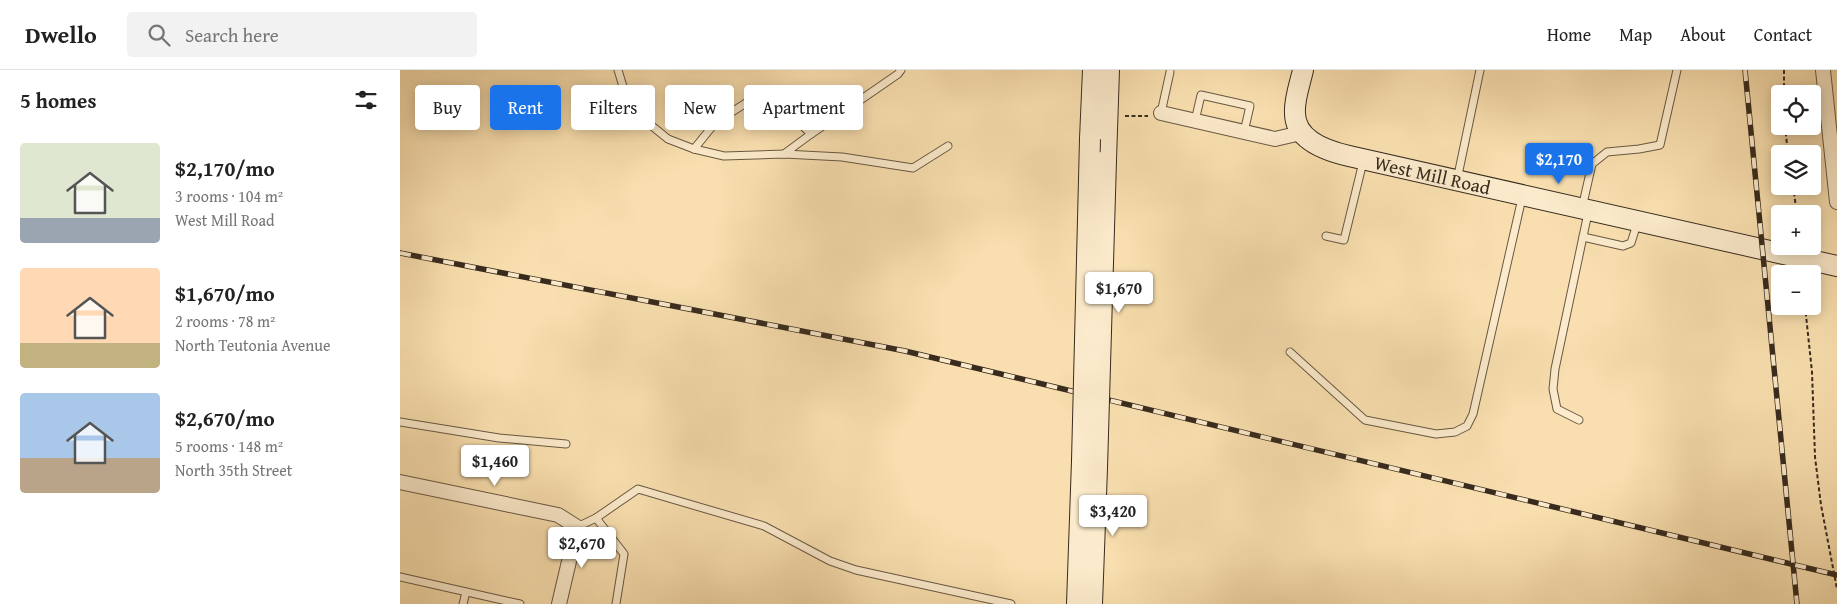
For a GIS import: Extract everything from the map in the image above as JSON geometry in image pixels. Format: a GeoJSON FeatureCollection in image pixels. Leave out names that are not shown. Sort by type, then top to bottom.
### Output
{"type":"FeatureCollection","features":[{"type":"Feature","properties":{"kind":"main road"},"geometry":{"type":"LineString","coordinates":[[1092,604],[1090,139],[1093,70]]}},
{"type":"Feature","properties":{"kind":"main road"},"geometry":{"type":"LineString","coordinates":[[1077,604],[1090,464],[1109,70]]}},
{"type":"Feature","properties":{"kind":"main road"},"geometry":{"type":"LineString","coordinates":[[1301,133],[1296,124],[1294,112],[1303,70]]}},
{"type":"Feature","properties":{"kind":"main road","name":"West Mill Road"},"geometry":{"type":"LineString","coordinates":[[1301,133],[1321,147],[1338,153],[1837,266]]}},
{"type":"Feature","properties":{"kind":"street"},"geometry":{"type":"LineString","coordinates":[[1824,70],[1837,202]]}},
{"type":"Feature","properties":{"kind":"street"},"geometry":{"type":"LineString","coordinates":[[1161,113],[1275,139],[1301,133]]}},
{"type":"Feature","properties":{"kind":"street"},"geometry":{"type":"LineString","coordinates":[[401,486],[558,516],[577,527],[559,604]]}},
{"type":"Feature","properties":{"kind":"lane"},"geometry":{"type":"LineString","coordinates":[[618,70],[628,103],[647,122],[668,139],[694,149],[724,156],[784,154],[842,157],[912,168],[948,146]]}},
{"type":"Feature","properties":{"kind":"lane"},"geometry":{"type":"LineString","coordinates":[[784,154],[901,70]]}},
{"type":"Feature","properties":{"kind":"lane"},"geometry":{"type":"LineString","coordinates":[[1456,180],[1480,70]]}},
{"type":"Feature","properties":{"kind":"lane"},"geometry":{"type":"LineString","coordinates":[[1579,420],[1557,409],[1553,389],[1555,369],[1583,237],[1592,164],[1607,152],[1639,150],[1660,145],[1677,70]]}},
{"type":"Feature","properties":{"kind":"lane"},"geometry":{"type":"LineString","coordinates":[[1161,113],[1170,72]]}},
{"type":"Feature","properties":{"kind":"lane"},"geometry":{"type":"LineString","coordinates":[[1195,121],[1201,95],[1250,106],[1244,132]]}},
{"type":"Feature","properties":{"kind":"lane"},"geometry":{"type":"LineString","coordinates":[[694,149],[715,123],[752,99],[777,101],[811,134]]}},
{"type":"Feature","properties":{"kind":"lane"},"geometry":{"type":"LineString","coordinates":[[1326,236],[1344,240],[1363,159]]}},
{"type":"Feature","properties":{"kind":"lane"},"geometry":{"type":"LineString","coordinates":[[1290,352],[1365,420],[1436,434],[1455,432],[1467,426],[1473,414],[1523,195]]}},
{"type":"Feature","properties":{"kind":"lane"},"geometry":{"type":"LineString","coordinates":[[1583,237],[1623,246],[1628,245],[1631,243],[1637,221]]}},
{"type":"Feature","properties":{"kind":"lane"},"geometry":{"type":"LineString","coordinates":[[400,422],[499,438],[566,444]]}},
{"type":"Feature","properties":{"kind":"lane"},"geometry":{"type":"LineString","coordinates":[[577,527],[596,518],[638,489],[764,526],[830,561],[856,570],[1011,604]]}},
{"type":"Feature","properties":{"kind":"lane"},"geometry":{"type":"LineString","coordinates":[[596,518],[624,554],[616,604]]}},
{"type":"Feature","properties":{"kind":"lane"},"geometry":{"type":"LineString","coordinates":[[400,577],[520,604]]}},
{"type":"Feature","properties":{"kind":"lane"},"geometry":{"type":"LineString","coordinates":[[463,604],[466,592]]}},
{"type":"Feature","properties":{"kind":"path"},"geometry":{"type":"LineString","coordinates":[[1784,70],[1784,85]]}},
{"type":"Feature","properties":{"kind":"path"},"geometry":{"type":"LineString","coordinates":[[1125,116],[1145,117],[1161,113]]}},
{"type":"Feature","properties":{"kind":"path"},"geometry":{"type":"LineString","coordinates":[[1806,315],[1812,372],[1815,457],[1821,506],[1837,590]]}},
{"type":"Feature","properties":{"kind":"railway"},"geometry":{"type":"LineString","coordinates":[[1745,70],[1797,604]]}},
{"type":"Feature","properties":{"kind":"railway"},"geometry":{"type":"LineString","coordinates":[[400,253],[905,351],[1837,575]]}}]}
